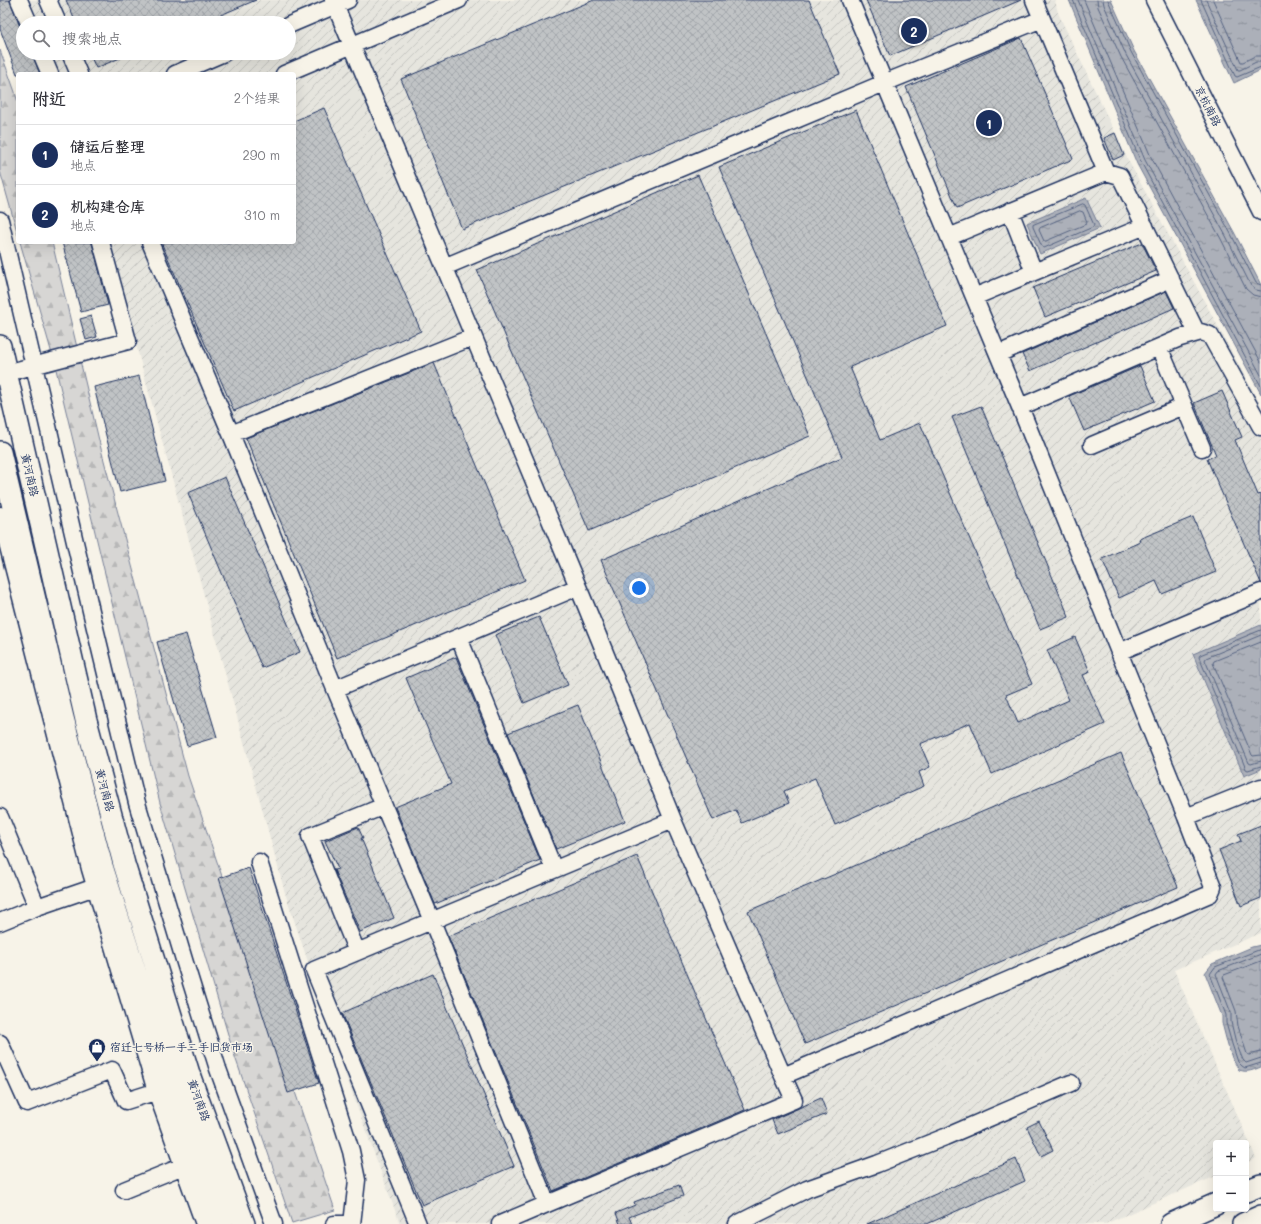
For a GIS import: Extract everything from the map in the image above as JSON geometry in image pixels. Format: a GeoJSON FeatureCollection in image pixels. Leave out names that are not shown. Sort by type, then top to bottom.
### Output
{"type":"FeatureCollection","features":[{"type":"Feature","properties":{"kind":"main road","name":"黄河南路"},"geometry":{"type":"LineString","coordinates":[[0,346],[86,720],[124,864],[191,1080],[244,1224]]}},
{"type":"Feature","properties":{"kind":"main road","name":"黄河南路"},"geometry":{"type":"LineString","coordinates":[[0,455],[101,885],[164,1089],[190,1163],[222,1224]]}},
{"type":"Feature","properties":{"kind":"main road"},"geometry":{"type":"LineString","coordinates":[[1249,1190],[1261,1185]]}},
{"type":"Feature","properties":{"kind":"main road"},"geometry":{"type":"LineString","coordinates":[[1171,1224],[1213,1205]]}},
{"type":"Feature","properties":{"kind":"main road"},"geometry":{"type":"LineString","coordinates":[[1243,1224],[1261,1216]]}},
{"type":"Feature","properties":{"kind":"street"},"geometry":{"type":"LineString","coordinates":[[19,0],[26,16]]}},
{"type":"Feature","properties":{"kind":"street"},"geometry":{"type":"LineString","coordinates":[[48,0],[55,16]]}},
{"type":"Feature","properties":{"kind":"street"},"geometry":{"type":"LineString","coordinates":[[289,72],[459,0]]}},
{"type":"Feature","properties":{"kind":"street"},"geometry":{"type":"LineString","coordinates":[[783,1076],[1210,894],[1213,887],[1020,407],[850,0]]}},
{"type":"Feature","properties":{"kind":"street"},"geometry":{"type":"LineString","coordinates":[[1034,0],[1106,172]]}},
{"type":"Feature","properties":{"kind":"street","name":"京杭南路"},"geometry":{"type":"LineString","coordinates":[[1154,0],[1261,212]]}},
{"type":"Feature","properties":{"kind":"street"},"geometry":{"type":"LineString","coordinates":[[296,22],[339,2],[352,45],[578,587],[673,820],[794,1100],[500,1224]]}},
{"type":"Feature","properties":{"kind":"street"},"geometry":{"type":"LineString","coordinates":[[444,267],[884,83],[1042,19]]}},
{"type":"Feature","properties":{"kind":"street"},"geometry":{"type":"LineString","coordinates":[[44,60],[49,72]]}},
{"type":"Feature","properties":{"kind":"street"},"geometry":{"type":"LineString","coordinates":[[73,60],[78,72]]}},
{"type":"Feature","properties":{"kind":"street"},"geometry":{"type":"LineString","coordinates":[[180,72],[208,60]]}},
{"type":"Feature","properties":{"kind":"street"},"geometry":{"type":"LineString","coordinates":[[949,237],[1106,172],[1120,176],[1197,332]]}},
{"type":"Feature","properties":{"kind":"street"},"geometry":{"type":"LineString","coordinates":[[1010,211],[1034,272]]}},
{"type":"Feature","properties":{"kind":"street"},"geometry":{"type":"LineString","coordinates":[[0,220],[137,803],[218,1069],[274,1224]]}},
{"type":"Feature","properties":{"kind":"street"},"geometry":{"type":"LineString","coordinates":[[974,297],[1145,226]]}},
{"type":"Feature","properties":{"kind":"street"},"geometry":{"type":"LineString","coordinates":[[6,373],[128,341],[102,244]]}},
{"type":"Feature","properties":{"kind":"street"},"geometry":{"type":"LineString","coordinates":[[151,244],[432,920],[547,1204]]}},
{"type":"Feature","properties":{"kind":"street"},"geometry":{"type":"LineString","coordinates":[[998,354],[1171,279]]}},
{"type":"Feature","properties":{"kind":"street"},"geometry":{"type":"LineString","coordinates":[[1020,407],[1159,347],[1197,332],[1205,332],[1210,335],[1261,427]]}},
{"type":"Feature","properties":{"kind":"street"},"geometry":{"type":"LineString","coordinates":[[231,434],[474,337]]}},
{"type":"Feature","properties":{"kind":"street"},"geometry":{"type":"LineString","coordinates":[[1159,347],[1202,448]]}},
{"type":"Feature","properties":{"kind":"street"},"geometry":{"type":"LineString","coordinates":[[1092,445],[1184,406]]}},
{"type":"Feature","properties":{"kind":"street"},"geometry":{"type":"LineString","coordinates":[[0,515],[101,885],[0,922]]}},
{"type":"Feature","properties":{"kind":"street"},"geometry":{"type":"LineString","coordinates":[[335,689],[578,587]]}},
{"type":"Feature","properties":{"kind":"street"},"geometry":{"type":"LineString","coordinates":[[1119,652],[1261,592]]}},
{"type":"Feature","properties":{"kind":"street"},"geometry":{"type":"LineString","coordinates":[[459,638],[554,869]]}},
{"type":"Feature","properties":{"kind":"street"},"geometry":{"type":"LineString","coordinates":[[1186,817],[1261,787]]}},
{"type":"Feature","properties":{"kind":"street"},"geometry":{"type":"LineString","coordinates":[[357,952],[310,836],[384,806]]}},
{"type":"Feature","properties":{"kind":"street"},"geometry":{"type":"LineString","coordinates":[[0,817],[38,907]]}},
{"type":"Feature","properties":{"kind":"street"},"geometry":{"type":"LineString","coordinates":[[418,1224],[314,970],[673,820]]}},
{"type":"Feature","properties":{"kind":"street"},"geometry":{"type":"LineString","coordinates":[[258,862],[351,1151],[357,1180],[352,1224]]}},
{"type":"Feature","properties":{"kind":"street"},"geometry":{"type":"LineString","coordinates":[[0,1043],[27,1103],[112,1070],[126,1101],[164,1089]]}},
{"type":"Feature","properties":{"kind":"street"},"geometry":{"type":"LineString","coordinates":[[737,1224],[808,1189],[945,1137],[1071,1083]]}},
{"type":"Feature","properties":{"kind":"street"},"geometry":{"type":"LineString","coordinates":[[124,1190],[190,1163],[204,1224]]}},
{"type":"Feature","properties":{"kind":"street"},"geometry":{"type":"LineString","coordinates":[[334,1224],[345,1224]]}},
{"type":"Feature","properties":{"kind":"shaded area"},"geometry":{"type":"Polygon","coordinates":[[[27,0],[1055,0],[1058,13],[1127,158],[1261,406],[1261,933],[1174,970],[1248,1140],[1213,1140],[1213,1177],[1105,1224],[400,1224],[347,1079],[285,893],[109,244],[296,244],[296,72],[57,72],[52,60],[296,60],[296,16],[34,16],[27,0]]]}},
{"type":"Feature","properties":{"kind":"shaded area"},"geometry":{"type":"Polygon","coordinates":[[[1249,1142],[1256,1158],[1249,1162],[1249,1142]]]}},
{"type":"Feature","properties":{"kind":"green space"},"geometry":{"type":"Polygon","coordinates":[[[0,50],[16,96],[16,228],[0,171],[0,50]]]}},
{"type":"Feature","properties":{"kind":"green space"},"geometry":{"type":"Polygon","coordinates":[[[21,244],[52,244],[102,453],[188,776],[335,1210],[292,1223],[232,1048],[160,803],[54,361],[21,244]]]}},
{"type":"Feature","properties":{"kind":"water"},"geometry":{"type":"Polygon","coordinates":[[[1069,0],[1111,0],[1134,51],[1234,232],[1261,285],[1261,394],[1137,164],[1069,0]]]}},
{"type":"Feature","properties":{"kind":"water"},"geometry":{"type":"Polygon","coordinates":[[[1196,0],[1261,0],[1261,70],[1234,83],[1196,0]]]}},
{"type":"Feature","properties":{"kind":"water"},"geometry":{"type":"Polygon","coordinates":[[[1086,198],[1100,228],[1040,254],[1027,223],[1086,198]]]}},
{"type":"Feature","properties":{"kind":"water"},"geometry":{"type":"Polygon","coordinates":[[[1261,625],[1261,769],[1244,776],[1193,654],[1261,625]]]}},
{"type":"Feature","properties":{"kind":"water"},"geometry":{"type":"Polygon","coordinates":[[[1261,945],[1261,1067],[1250,1071],[1242,1071],[1239,1070],[1232,1058],[1222,1023],[1222,1016],[1205,973],[1212,964],[1252,947],[1261,945]]]}},
{"type":"Feature","properties":{"kind":"building"},"geometry":{"type":"Polygon","coordinates":[[[0,0],[10,0],[16,16],[16,60],[35,60],[39,72],[16,72],[0,29],[0,0]]]}},
{"type":"Feature","properties":{"kind":"building"},"geometry":{"type":"Polygon","coordinates":[[[66,0],[256,0],[218,16],[73,16],[66,0]]]}},
{"type":"Feature","properties":{"kind":"building"},"geometry":{"type":"Polygon","coordinates":[[[594,0],[809,0],[840,74],[462,229],[401,79],[594,0]]]}},
{"type":"Feature","properties":{"kind":"building"},"geometry":{"type":"Polygon","coordinates":[[[866,0],[1021,0],[890,56],[866,0]]]}},
{"type":"Feature","properties":{"kind":"building"},"geometry":{"type":"Polygon","coordinates":[[[1021,38],[1073,159],[957,208],[906,87],[1021,38]]]}},
{"type":"Feature","properties":{"kind":"building"},"geometry":{"type":"Polygon","coordinates":[[[92,60],[115,60],[96,68],[92,60]]]}},
{"type":"Feature","properties":{"kind":"building"},"geometry":{"type":"Polygon","coordinates":[[[324,108],[421,331],[234,411],[162,244],[296,244],[296,120],[324,108]]]}},
{"type":"Feature","properties":{"kind":"building"},"geometry":{"type":"Polygon","coordinates":[[[856,110],[947,326],[850,367],[880,440],[920,423],[1032,684],[1006,695],[1018,723],[1069,700],[1047,650],[1075,637],[1090,672],[1083,675],[1105,724],[992,774],[970,723],[920,744],[930,767],[919,772],[924,786],[835,825],[815,778],[784,791],[789,803],[742,823],[736,810],[713,820],[601,560],[842,457],[719,167],[856,110]]]}},
{"type":"Feature","properties":{"kind":"building"},"geometry":{"type":"Polygon","coordinates":[[[1115,133],[1124,155],[1113,160],[1104,138],[1115,133]]]}},
{"type":"Feature","properties":{"kind":"building"},"geometry":{"type":"Polygon","coordinates":[[[698,175],[810,436],[589,531],[477,270],[698,175]]]}},
{"type":"Feature","properties":{"kind":"building"},"geometry":{"type":"Polygon","coordinates":[[[1142,243],[1156,271],[1045,317],[1033,288],[1142,243]]]}},
{"type":"Feature","properties":{"kind":"building"},"geometry":{"type":"Polygon","coordinates":[[[63,244],[93,244],[108,305],[81,312],[63,244]]]}},
{"type":"Feature","properties":{"kind":"building"},"geometry":{"type":"Polygon","coordinates":[[[1166,291],[1174,308],[1030,371],[1022,354],[1166,291]]]}},
{"type":"Feature","properties":{"kind":"building"},"geometry":{"type":"Polygon","coordinates":[[[91,316],[97,337],[86,340],[80,319],[91,316]]]}},
{"type":"Feature","properties":{"kind":"building"},"geometry":{"type":"Polygon","coordinates":[[[434,363],[525,580],[337,658],[246,438],[434,363]]]}},
{"type":"Feature","properties":{"kind":"building"},"geometry":{"type":"Polygon","coordinates":[[[1140,366],[1155,401],[1084,431],[1069,396],[1140,366]]]}},
{"type":"Feature","properties":{"kind":"building"},"geometry":{"type":"Polygon","coordinates":[[[139,376],[165,481],[120,492],[94,387],[139,376]]]}},
{"type":"Feature","properties":{"kind":"building"},"geometry":{"type":"Polygon","coordinates":[[[1222,391],[1242,437],[1235,440],[1258,495],[1261,494],[1261,583],[1207,459],[1216,455],[1194,403],[1222,391]]]}},
{"type":"Feature","properties":{"kind":"building"},"geometry":{"type":"Polygon","coordinates":[[[981,406],[1069,617],[1040,629],[952,417],[981,406]]]}},
{"type":"Feature","properties":{"kind":"building"},"geometry":{"type":"Polygon","coordinates":[[[225,477],[300,652],[262,668],[188,493],[225,477]]]}},
{"type":"Feature","properties":{"kind":"building"},"geometry":{"type":"Polygon","coordinates":[[[1193,517],[1216,572],[1162,594],[1156,581],[1119,598],[1102,559],[1140,542],[1139,539],[1193,517]]]}},
{"type":"Feature","properties":{"kind":"building"},"geometry":{"type":"Polygon","coordinates":[[[539,617],[568,685],[524,703],[495,635],[539,617]]]}},
{"type":"Feature","properties":{"kind":"building"},"geometry":{"type":"Polygon","coordinates":[[[186,634],[217,737],[187,746],[157,642],[186,634]]]}},
{"type":"Feature","properties":{"kind":"building"},"geometry":{"type":"Polygon","coordinates":[[[456,657],[540,860],[435,904],[395,807],[451,784],[406,678],[456,657]]]}},
{"type":"Feature","properties":{"kind":"building"},"geometry":{"type":"Polygon","coordinates":[[[578,705],[625,821],[556,849],[508,733],[578,705]]]}},
{"type":"Feature","properties":{"kind":"building"},"geometry":{"type":"Polygon","coordinates":[[[1121,753],[1178,887],[805,1044],[748,911],[1121,753]]]}},
{"type":"Feature","properties":{"kind":"building"},"geometry":{"type":"Polygon","coordinates":[[[1261,825],[1261,898],[1241,906],[1219,850],[1241,841],[1238,834],[1261,825]]]}},
{"type":"Feature","properties":{"kind":"building"},"geometry":{"type":"Polygon","coordinates":[[[358,827],[363,838],[361,838],[394,918],[360,932],[334,870],[338,869],[325,841],[358,827]]]}},
{"type":"Feature","properties":{"kind":"building"},"geometry":{"type":"Polygon","coordinates":[[[637,856],[745,1110],[553,1191],[448,936],[637,856]]]}},
{"type":"Feature","properties":{"kind":"building"},"geometry":{"type":"Polygon","coordinates":[[[249,868],[319,1083],[288,1093],[219,878],[249,868]]]}},
{"type":"Feature","properties":{"kind":"building"},"geometry":{"type":"Polygon","coordinates":[[[433,974],[514,1166],[422,1205],[342,1013],[433,974]]]}},
{"type":"Feature","properties":{"kind":"building"},"geometry":{"type":"Polygon","coordinates":[[[821,1098],[827,1114],[778,1134],[772,1120],[821,1098]]]}},
{"type":"Feature","properties":{"kind":"building"},"geometry":{"type":"Polygon","coordinates":[[[1039,1121],[1053,1150],[1041,1156],[1027,1127],[1039,1121]]]}},
{"type":"Feature","properties":{"kind":"building"},"geometry":{"type":"Polygon","coordinates":[[[1016,1159],[1025,1181],[927,1224],[867,1224],[1016,1159]]]}},
{"type":"Feature","properties":{"kind":"building"},"geometry":{"type":"Polygon","coordinates":[[[679,1185],[683,1196],[629,1217],[632,1224],[620,1224],[616,1213],[635,1205],[634,1202],[679,1185]]]}},
{"type":"Feature","properties":{"kind":"place","name":"机构建仓库"},"geometry":{"type":"Point","coordinates":[914,31]}},
{"type":"Feature","properties":{"kind":"place","name":"储运后整理"},"geometry":{"type":"Point","coordinates":[989,123]}},
{"type":"Feature","properties":{"kind":"place","name":"宿迁七号桥一手二手旧货市场"},"geometry":{"type":"Point","coordinates":[97,1062]}}]}
